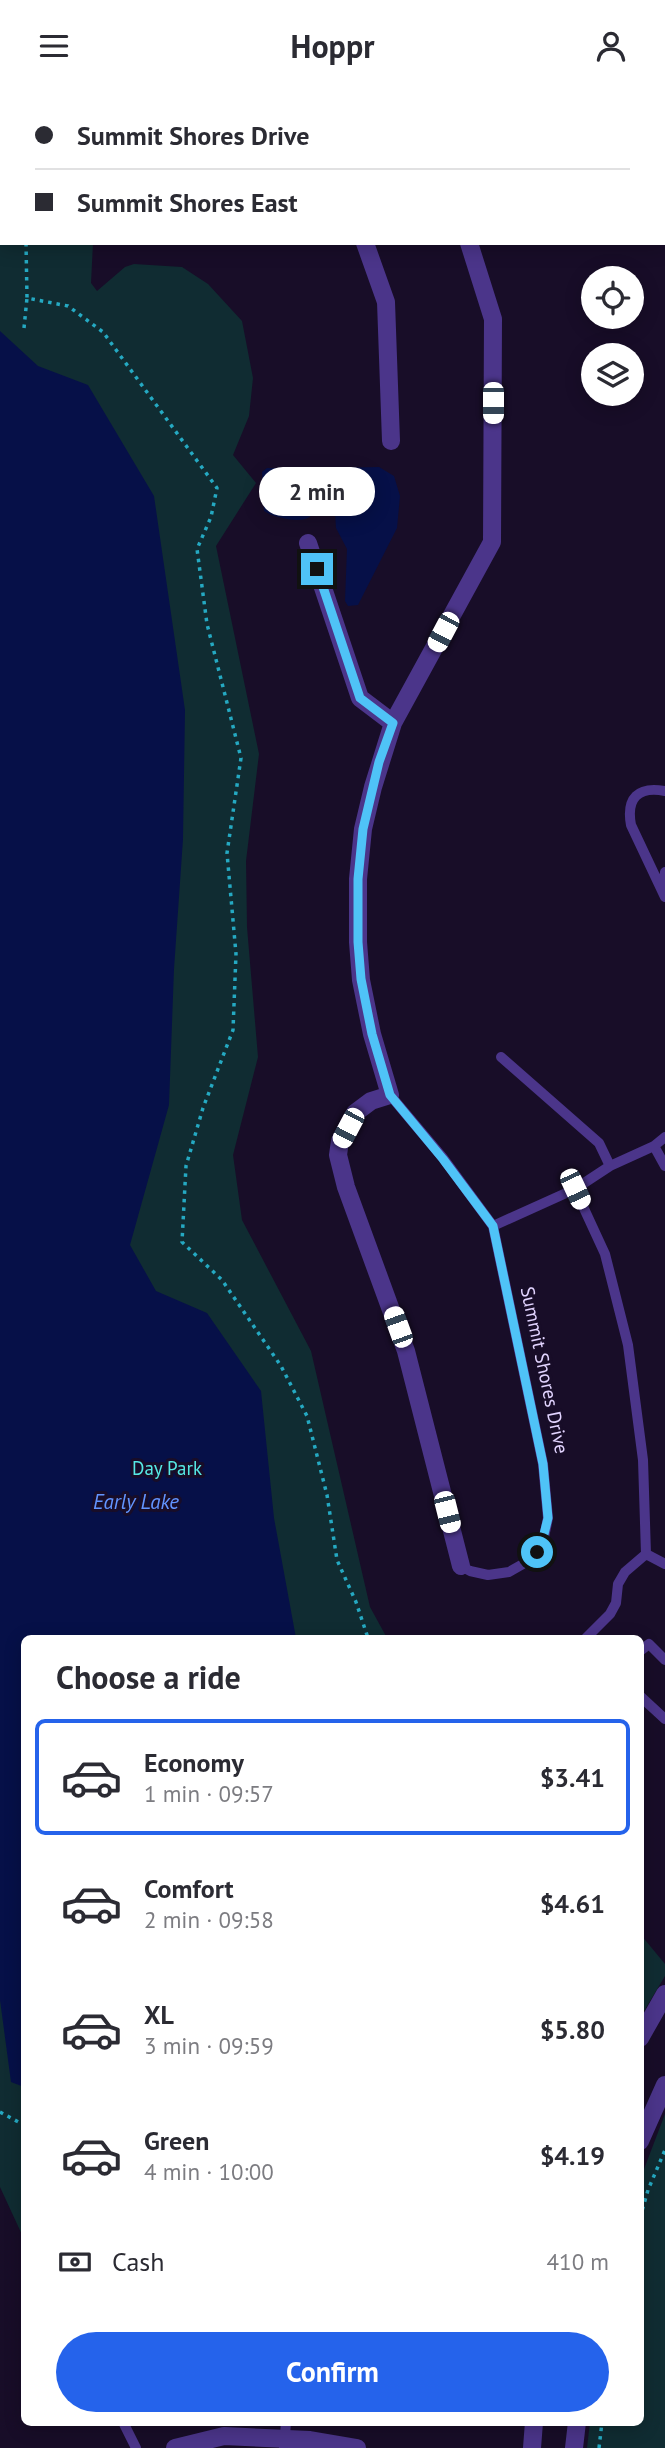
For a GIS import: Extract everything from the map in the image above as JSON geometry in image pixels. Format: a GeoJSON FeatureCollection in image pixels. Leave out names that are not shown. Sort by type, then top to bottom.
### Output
{"type":"FeatureCollection","features":[{"type":"Feature","properties":{"kind":"street"},"geometry":{"type":"LineString","coordinates":[[366,245],[386,302],[391,441]]}},
{"type":"Feature","properties":{"kind":"street","name":"Summit Shores Drive"},"geometry":{"type":"LineString","coordinates":[[461,1566],[406,1351],[346,1187],[338,1155],[340,1142],[355,1114],[372,1101],[390,1095],[372,1034],[361,979],[358,942],[358,879],[363,829],[373,787],[393,723],[492,542],[493,319],[469,245]]}},
{"type":"Feature","properties":{"kind":"street"},"geometry":{"type":"LineString","coordinates":[[308,543],[360,698],[393,723]]}},
{"type":"Feature","properties":{"kind":"street"},"geometry":{"type":"LineString","coordinates":[[644,2031],[665,1994]]}},
{"type":"Feature","properties":{"kind":"street"},"geometry":{"type":"LineString","coordinates":[[644,2132],[665,2085]]}},
{"type":"Feature","properties":{"kind":"street"},"geometry":{"type":"LineString","coordinates":[[532,2448],[534,2426]]}},
{"type":"Feature","properties":{"kind":"street"},"geometry":{"type":"LineString","coordinates":[[575,2448],[577,2426]]}},
{"type":"Feature","properties":{"kind":"street"},"geometry":{"type":"LineString","coordinates":[[175,2448],[224,2436],[285,2436],[357,2448]]}},
{"type":"Feature","properties":{"kind":"lane"},"geometry":{"type":"LineString","coordinates":[[664,895],[629,816],[634,797],[653,789],[665,791]]}},
{"type":"Feature","properties":{"kind":"lane"},"geometry":{"type":"LineString","coordinates":[[664,895],[665,871]]}},
{"type":"Feature","properties":{"kind":"lane"},"geometry":{"type":"LineString","coordinates":[[501,1057],[599,1143],[610,1166]]}},
{"type":"Feature","properties":{"kind":"lane","name":"Summit Shores Drive"},"geometry":{"type":"LineString","coordinates":[[390,1095],[443,1159],[493,1226],[543,1464],[548,1518],[542,1542],[530,1560],[509,1572],[488,1575],[461,1566]]}},
{"type":"Feature","properties":{"kind":"lane"},"geometry":{"type":"LineString","coordinates":[[493,1226],[575,1189],[610,1166],[654,1146],[665,1137]]}},
{"type":"Feature","properties":{"kind":"lane"},"geometry":{"type":"LineString","coordinates":[[654,1146],[665,1166]]}},
{"type":"Feature","properties":{"kind":"lane"},"geometry":{"type":"LineString","coordinates":[[575,1189],[606,1254],[628,1345],[643,1460],[646,1554]]}},
{"type":"Feature","properties":{"kind":"lane"},"geometry":{"type":"LineString","coordinates":[[646,1554],[665,1564]]}},
{"type":"Feature","properties":{"kind":"lane"},"geometry":{"type":"LineString","coordinates":[[589,1635],[610,1614],[616,1603],[618,1584],[625,1572],[646,1554]]}},
{"type":"Feature","properties":{"kind":"lane"},"geometry":{"type":"LineString","coordinates":[[644,1648],[649,1644],[665,1660]]}},
{"type":"Feature","properties":{"kind":"lane"},"geometry":{"type":"LineString","coordinates":[[644,1700],[665,1719]]}},
{"type":"Feature","properties":{"kind":"lane"},"geometry":{"type":"LineString","coordinates":[[125,2426],[136,2448]]}},
{"type":"Feature","properties":{"kind":"path"},"geometry":{"type":"LineString","coordinates":[[24,328],[27,297],[26,245]]}},
{"type":"Feature","properties":{"kind":"path"},"geometry":{"type":"LineString","coordinates":[[27,297],[68,306],[103,332],[217,488],[211,517],[197,549],[207,624],[241,758],[227,853],[236,954],[233,1030],[186,1166],[182,1242],[222,1280],[281,1366],[307,1416],[327,1495],[337,1560],[367,1635]]}},
{"type":"Feature","properties":{"kind":"path"},"geometry":{"type":"LineString","coordinates":[[0,2112],[21,2123]]}},
{"type":"Feature","properties":{"kind":"path"},"geometry":{"type":"LineString","coordinates":[[644,2204],[665,2150]]}},
{"type":"Feature","properties":{"kind":"path"},"geometry":{"type":"LineString","coordinates":[[599,2448],[602,2426]]}},
{"type":"Feature","properties":{"kind":"green space","name":"Early Lake"},"geometry":{"type":"Polygon","coordinates":[[[0,245],[93,245],[91,283],[97,291],[125,267],[134,264],[182,267],[208,284],[242,321],[253,378],[249,416],[233,455],[256,483],[216,546],[259,754],[246,861],[247,927],[258,1057],[233,1155],[242,1220],[311,1351],[370,1607],[385,1635],[21,1635],[21,2232],[0,2187],[0,245]]]}},
{"type":"Feature","properties":{"kind":"green space"},"geometry":{"type":"Polygon","coordinates":[[[644,1939],[665,1964],[665,1976],[644,2011],[644,1939]]]}},
{"type":"Feature","properties":{"kind":"green space"},"geometry":{"type":"Polygon","coordinates":[[[665,2114],[665,2448],[587,2448],[590,2426],[644,2426],[644,2169],[665,2114]]]}},
{"type":"Feature","properties":{"kind":"water","name":"Early Lake"},"geometry":{"type":"Polygon","coordinates":[[[0,331],[38,366],[88,385],[154,496],[185,710],[183,839],[174,969],[169,1105],[130,1245],[156,1291],[207,1313],[261,1391],[274,1518],[295,1635],[21,1635],[21,2086],[11,2082],[0,2000],[0,331]]]}},
{"type":"Feature","properties":{"kind":"water"},"geometry":{"type":"Polygon","coordinates":[[[379,467],[394,476],[400,496],[397,528],[358,605],[348,606],[345,601],[347,549],[336,528],[335,512],[319,509],[307,518],[295,520],[264,511],[262,472],[267,468],[315,473],[334,468],[379,467]]]}},
{"type":"Feature","properties":{"kind":"route"},"geometry":{"type":"LineString","coordinates":[[317,569],[360,698],[393,723],[379,762],[363,829],[358,879],[361,979],[372,1034],[390,1095],[443,1159],[493,1226],[543,1464],[548,1518],[537,1552]]}},
{"type":"Feature","properties":{"kind":"park label","name":"Day Park"},"geometry":{"type":"Point","coordinates":[167,1468]}}]}
